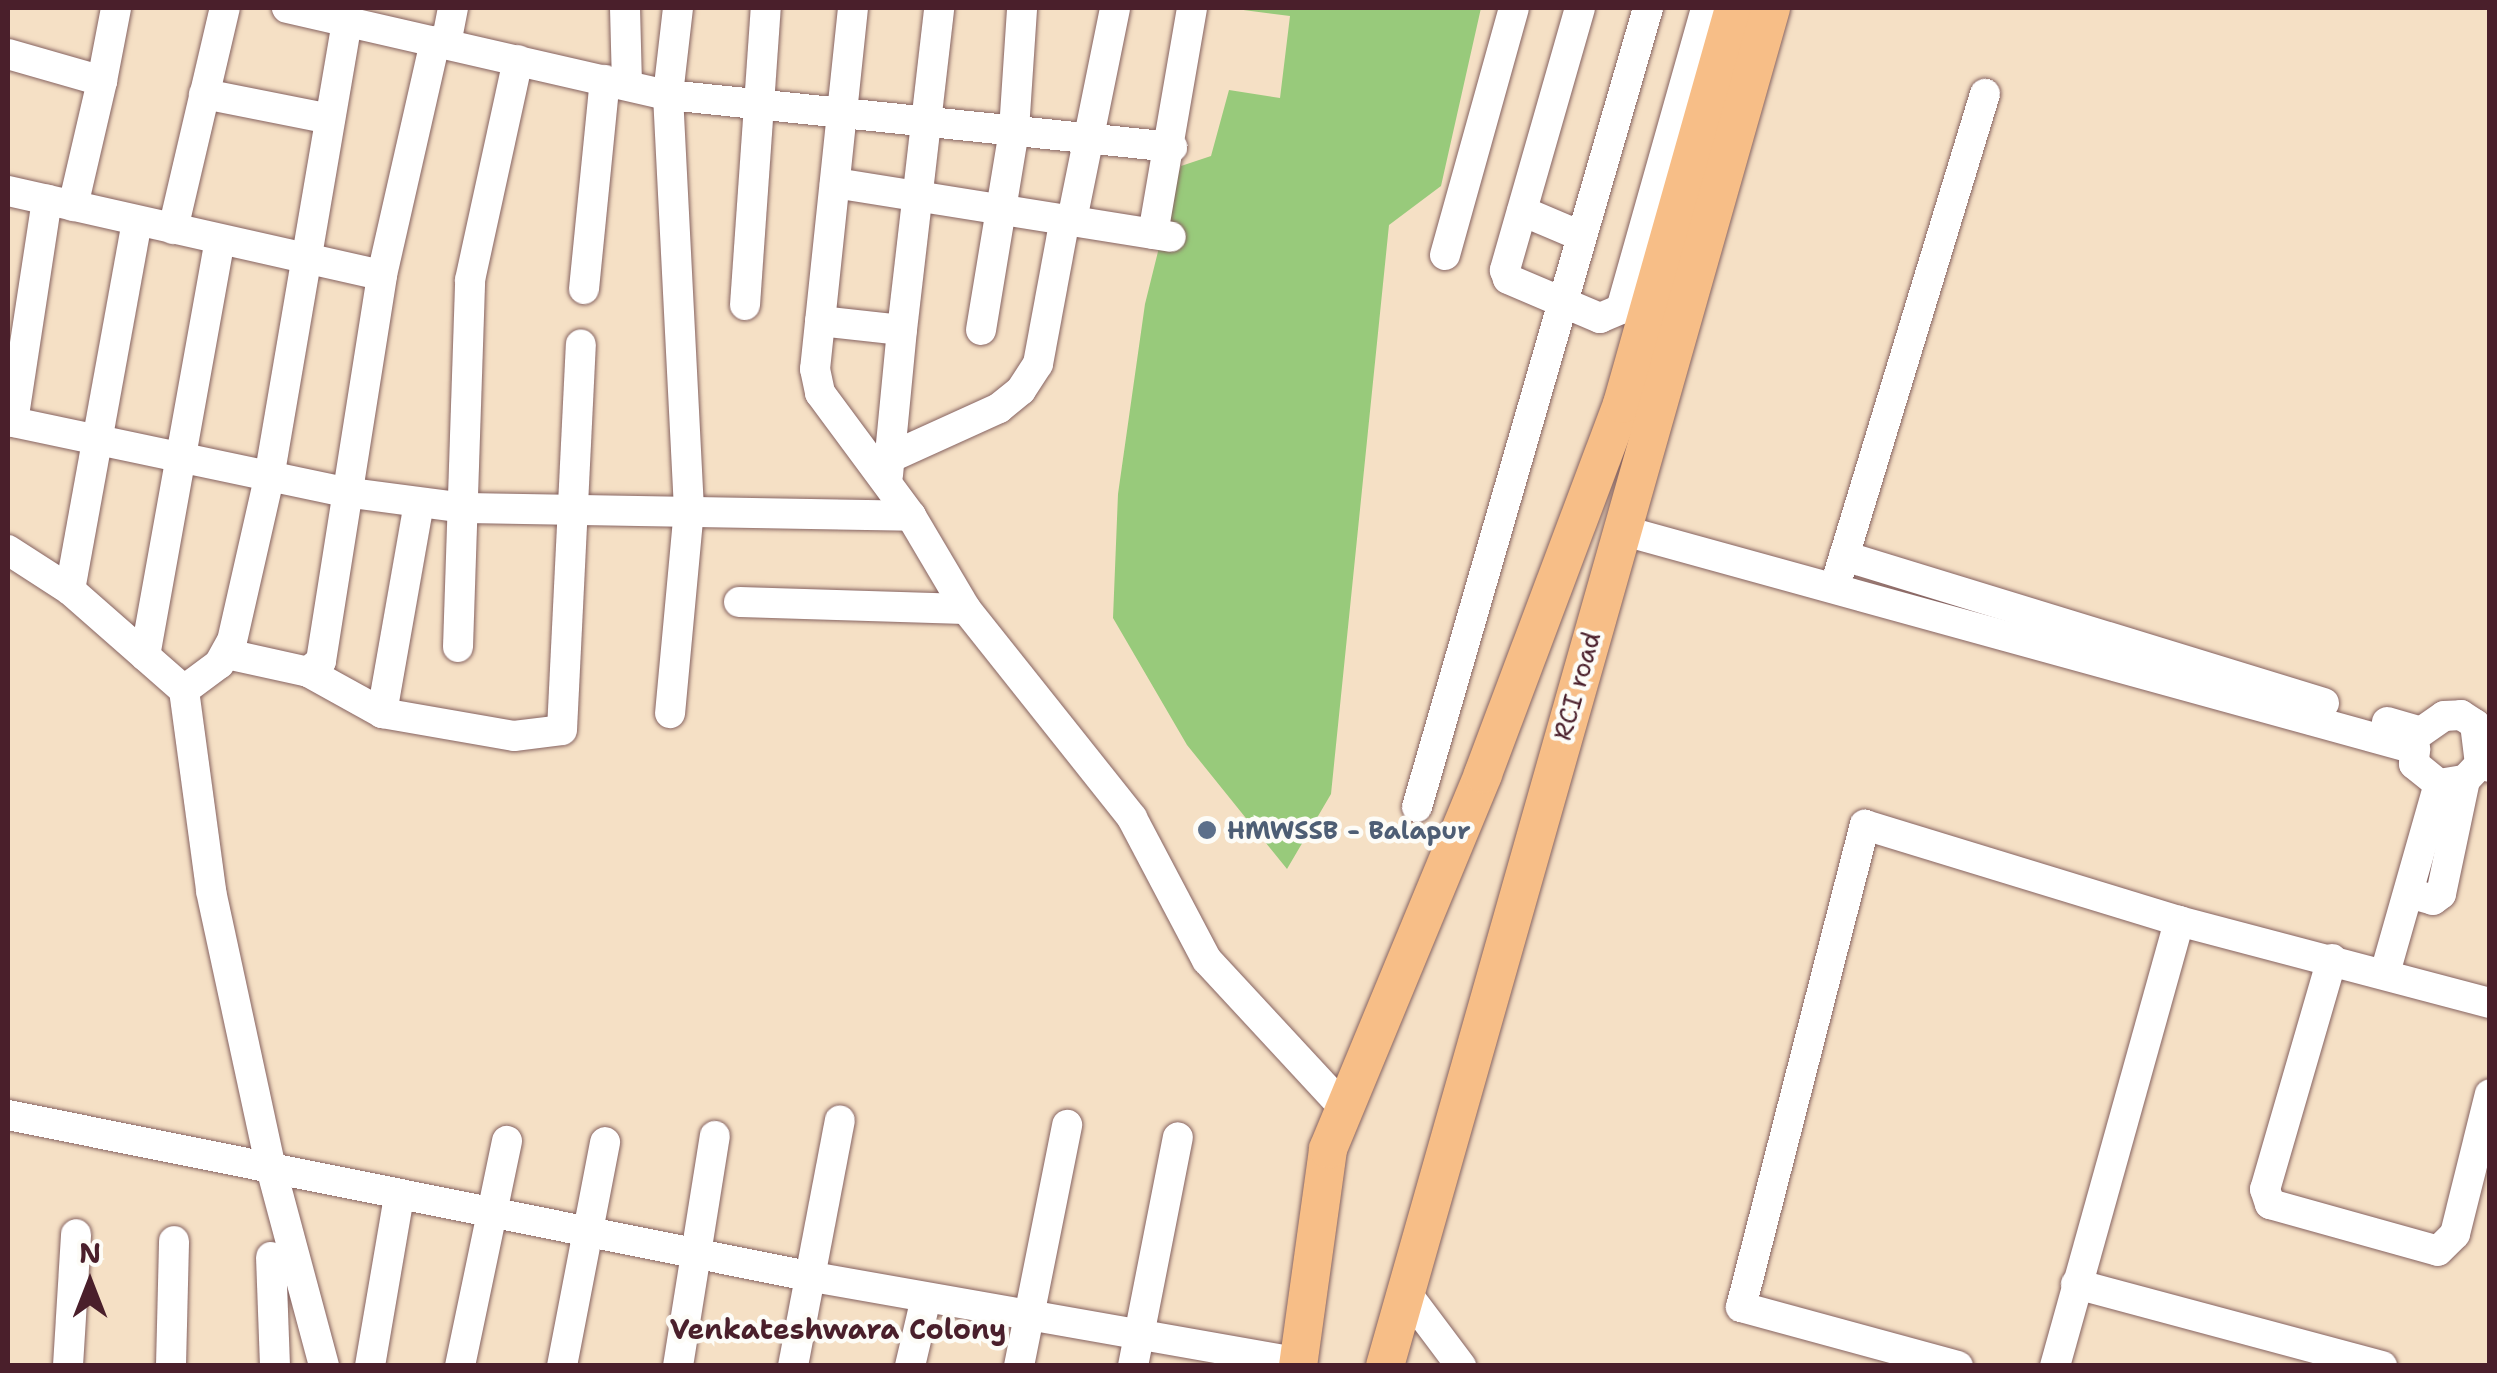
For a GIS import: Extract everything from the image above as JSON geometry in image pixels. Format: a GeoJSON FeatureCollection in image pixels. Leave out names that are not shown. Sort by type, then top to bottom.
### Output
{"type":"FeatureCollection","features":[{"type":"Feature","properties":{"kind":"main road"},"geometry":{"type":"LineString","coordinates":[[1299,1364],[1328,1149],[1342,1106],[1499,731],[1622,404],[1734,8]]}},
{"type":"Feature","properties":{"kind":"main road","name":"RCI road"},"geometry":{"type":"LineString","coordinates":[[1386,1366],[1771,8]]}},
{"type":"Feature","properties":{"kind":"main road"},"geometry":{"type":"LineString","coordinates":[[1499,731],[1559,752]]}},
{"type":"Feature","properties":{"kind":"street"},"geometry":{"type":"LineString","coordinates":[[116,8],[102,81],[60,203],[10,422],[269,478],[466,508],[572,506],[911,516]]}},
{"type":"Feature","properties":{"kind":"street"},"geometry":{"type":"LineString","coordinates":[[172,229],[225,8]]}},
{"type":"Feature","properties":{"kind":"street"},"geometry":{"type":"LineString","coordinates":[[287,8],[668,95],[842,117],[1086,136],[1172,148]]}},
{"type":"Feature","properties":{"kind":"street"},"geometry":{"type":"LineString","coordinates":[[308,672],[322,661],[344,492],[382,275],[453,8]]}},
{"type":"Feature","properties":{"kind":"street"},"geometry":{"type":"LineString","coordinates":[[584,288],[626,8]]}},
{"type":"Feature","properties":{"kind":"street"},"geometry":{"type":"LineString","coordinates":[[670,712],[689,509],[668,95],[678,8]]}},
{"type":"Feature","properties":{"kind":"street"},"geometry":{"type":"LineString","coordinates":[[745,305],[755,106],[766,8]]}},
{"type":"Feature","properties":{"kind":"street"},"geometry":{"type":"LineString","coordinates":[[853,8],[816,383],[888,470],[966,609],[1132,818],[1206,960],[1342,1106]]}},
{"type":"Feature","properties":{"kind":"street"},"geometry":{"type":"LineString","coordinates":[[888,470],[930,123],[939,8]]}},
{"type":"Feature","properties":{"kind":"street"},"geometry":{"type":"LineString","coordinates":[[981,330],[1014,130],[1022,8]]}},
{"type":"Feature","properties":{"kind":"street"},"geometry":{"type":"LineString","coordinates":[[888,470],[999,408],[1021,390],[1038,364],[1116,8]]}},
{"type":"Feature","properties":{"kind":"street"},"geometry":{"type":"LineString","coordinates":[[835,183],[1162,235],[1192,8]]}},
{"type":"Feature","properties":{"kind":"street"},"geometry":{"type":"LineString","coordinates":[[1444,255],[1514,8]]}},
{"type":"Feature","properties":{"kind":"street"},"geometry":{"type":"LineString","coordinates":[[1580,8],[1505,270],[1508,280],[1600,318],[1620,308],[1706,8]]}},
{"type":"Feature","properties":{"kind":"street"},"geometry":{"type":"LineString","coordinates":[[1417,807],[1648,8]]}},
{"type":"Feature","properties":{"kind":"street"},"geometry":{"type":"LineString","coordinates":[[184,690],[228,654],[269,478],[347,21]]}},
{"type":"Feature","properties":{"kind":"street"},"geometry":{"type":"LineString","coordinates":[[458,648],[466,508],[470,280],[518,60]]}},
{"type":"Feature","properties":{"kind":"street"},"geometry":{"type":"LineString","coordinates":[[9,62],[102,81]]}},
{"type":"Feature","properties":{"kind":"street"},"geometry":{"type":"LineString","coordinates":[[204,94],[330,119]]}},
{"type":"Feature","properties":{"kind":"street"},"geometry":{"type":"LineString","coordinates":[[1835,586],[1985,94]]}},
{"type":"Feature","properties":{"kind":"street"},"geometry":{"type":"LineString","coordinates":[[8,191],[382,275]]}},
{"type":"Feature","properties":{"kind":"street"},"geometry":{"type":"LineString","coordinates":[[1522,211],[1581,236]]}},
{"type":"Feature","properties":{"kind":"street"},"geometry":{"type":"LineString","coordinates":[[70,590],[138,221]]}},
{"type":"Feature","properties":{"kind":"street"},"geometry":{"type":"LineString","coordinates":[[145,656],[220,240]]}},
{"type":"Feature","properties":{"kind":"street"},"geometry":{"type":"LineString","coordinates":[[820,320],[902,330]]}},
{"type":"Feature","properties":{"kind":"street"},"geometry":{"type":"LineString","coordinates":[[228,654],[308,672],[382,712],[514,736],[562,730],[580,344]]}},
{"type":"Feature","properties":{"kind":"street"},"geometry":{"type":"LineString","coordinates":[[382,712],[419,502]]}},
{"type":"Feature","properties":{"kind":"street"},"geometry":{"type":"LineString","coordinates":[[1621,530],[2418,741]]}},
{"type":"Feature","properties":{"kind":"street"},"geometry":{"type":"LineString","coordinates":[[8,550],[70,590],[184,690],[211,891],[270,1164],[324,1366]]}},
{"type":"Feature","properties":{"kind":"street"},"geometry":{"type":"LineString","coordinates":[[1844,556],[2418,741]]}},
{"type":"Feature","properties":{"kind":"street"},"geometry":{"type":"LineString","coordinates":[[739,602],[966,609]]}},
{"type":"Feature","properties":{"kind":"street"},"geometry":{"type":"LineString","coordinates":[[2385,973],[2409,892],[2433,900],[2441,894],[2474,765],[2475,724],[2460,715],[2444,716],[2418,741],[2414,764],[2474,765]]}},
{"type":"Feature","properties":{"kind":"street"},"geometry":{"type":"LineString","coordinates":[[1958,1366],[1741,1307],[1865,826],[2179,922],[2490,1003]]}},
{"type":"Feature","properties":{"kind":"street"},"geometry":{"type":"LineString","coordinates":[[2055,1366],[2179,922]]}},
{"type":"Feature","properties":{"kind":"street"},"geometry":{"type":"LineString","coordinates":[[2332,959],[2265,1188],[2270,1204],[2438,1251],[2454,1234],[2490,1094]]}},
{"type":"Feature","properties":{"kind":"street"},"geometry":{"type":"LineString","coordinates":[[8,1115],[270,1164],[494,1216],[1031,1318],[1136,1352],[1299,1364]]}},
{"type":"Feature","properties":{"kind":"street"},"geometry":{"type":"LineString","coordinates":[[793,1366],[840,1120]]}},
{"type":"Feature","properties":{"kind":"street"},"geometry":{"type":"LineString","coordinates":[[1020,1366],[1067,1125]]}},
{"type":"Feature","properties":{"kind":"street"},"geometry":{"type":"LineString","coordinates":[[678,1366],[700,1255],[715,1136]]}},
{"type":"Feature","properties":{"kind":"street"},"geometry":{"type":"LineString","coordinates":[[1136,1352],[1178,1137]]}},
{"type":"Feature","properties":{"kind":"street"},"geometry":{"type":"LineString","coordinates":[[460,1366],[507,1141]]}},
{"type":"Feature","properties":{"kind":"street"},"geometry":{"type":"LineString","coordinates":[[562,1366],[591,1234],[605,1142]]}},
{"type":"Feature","properties":{"kind":"street"},"geometry":{"type":"LineString","coordinates":[[370,1366],[399,1197]]}},
{"type":"Feature","properties":{"kind":"street"},"geometry":{"type":"LineString","coordinates":[[68,1366],[76,1234]]}},
{"type":"Feature","properties":{"kind":"street"},"geometry":{"type":"LineString","coordinates":[[170,1366],[174,1241]]}},
{"type":"Feature","properties":{"kind":"street"},"geometry":{"type":"LineString","coordinates":[[271,1257],[275,1366]]}},
{"type":"Feature","properties":{"kind":"street"},"geometry":{"type":"LineString","coordinates":[[2076,1284],[2382,1366]]}},
{"type":"Feature","properties":{"kind":"street"},"geometry":{"type":"LineString","coordinates":[[1407,1294],[1461,1366]]}},
{"type":"Feature","properties":{"kind":"street"},"geometry":{"type":"LineString","coordinates":[[910,1366],[926,1298]]}},
{"type":"Feature","properties":{"kind":"green space"},"geometry":{"type":"Polygon","coordinates":[[[1228,8],[1481,8],[1441,186],[1389,225],[1331,794],[1287,869],[1187,745],[1113,618],[1118,494],[1145,304],[1174,187],[1181,166],[1211,156],[1229,90],[1280,98],[1290,16],[1228,8]]]}},
{"type":"Feature","properties":{"kind":"place","name":"HMWSSB - Balapur"},"geometry":{"type":"Point","coordinates":[1207,830]}},
{"type":"Feature","properties":{"kind":"district","name":"Venkateshwara Colony"},"geometry":{"type":"Point","coordinates":[838,1329]}}]}
